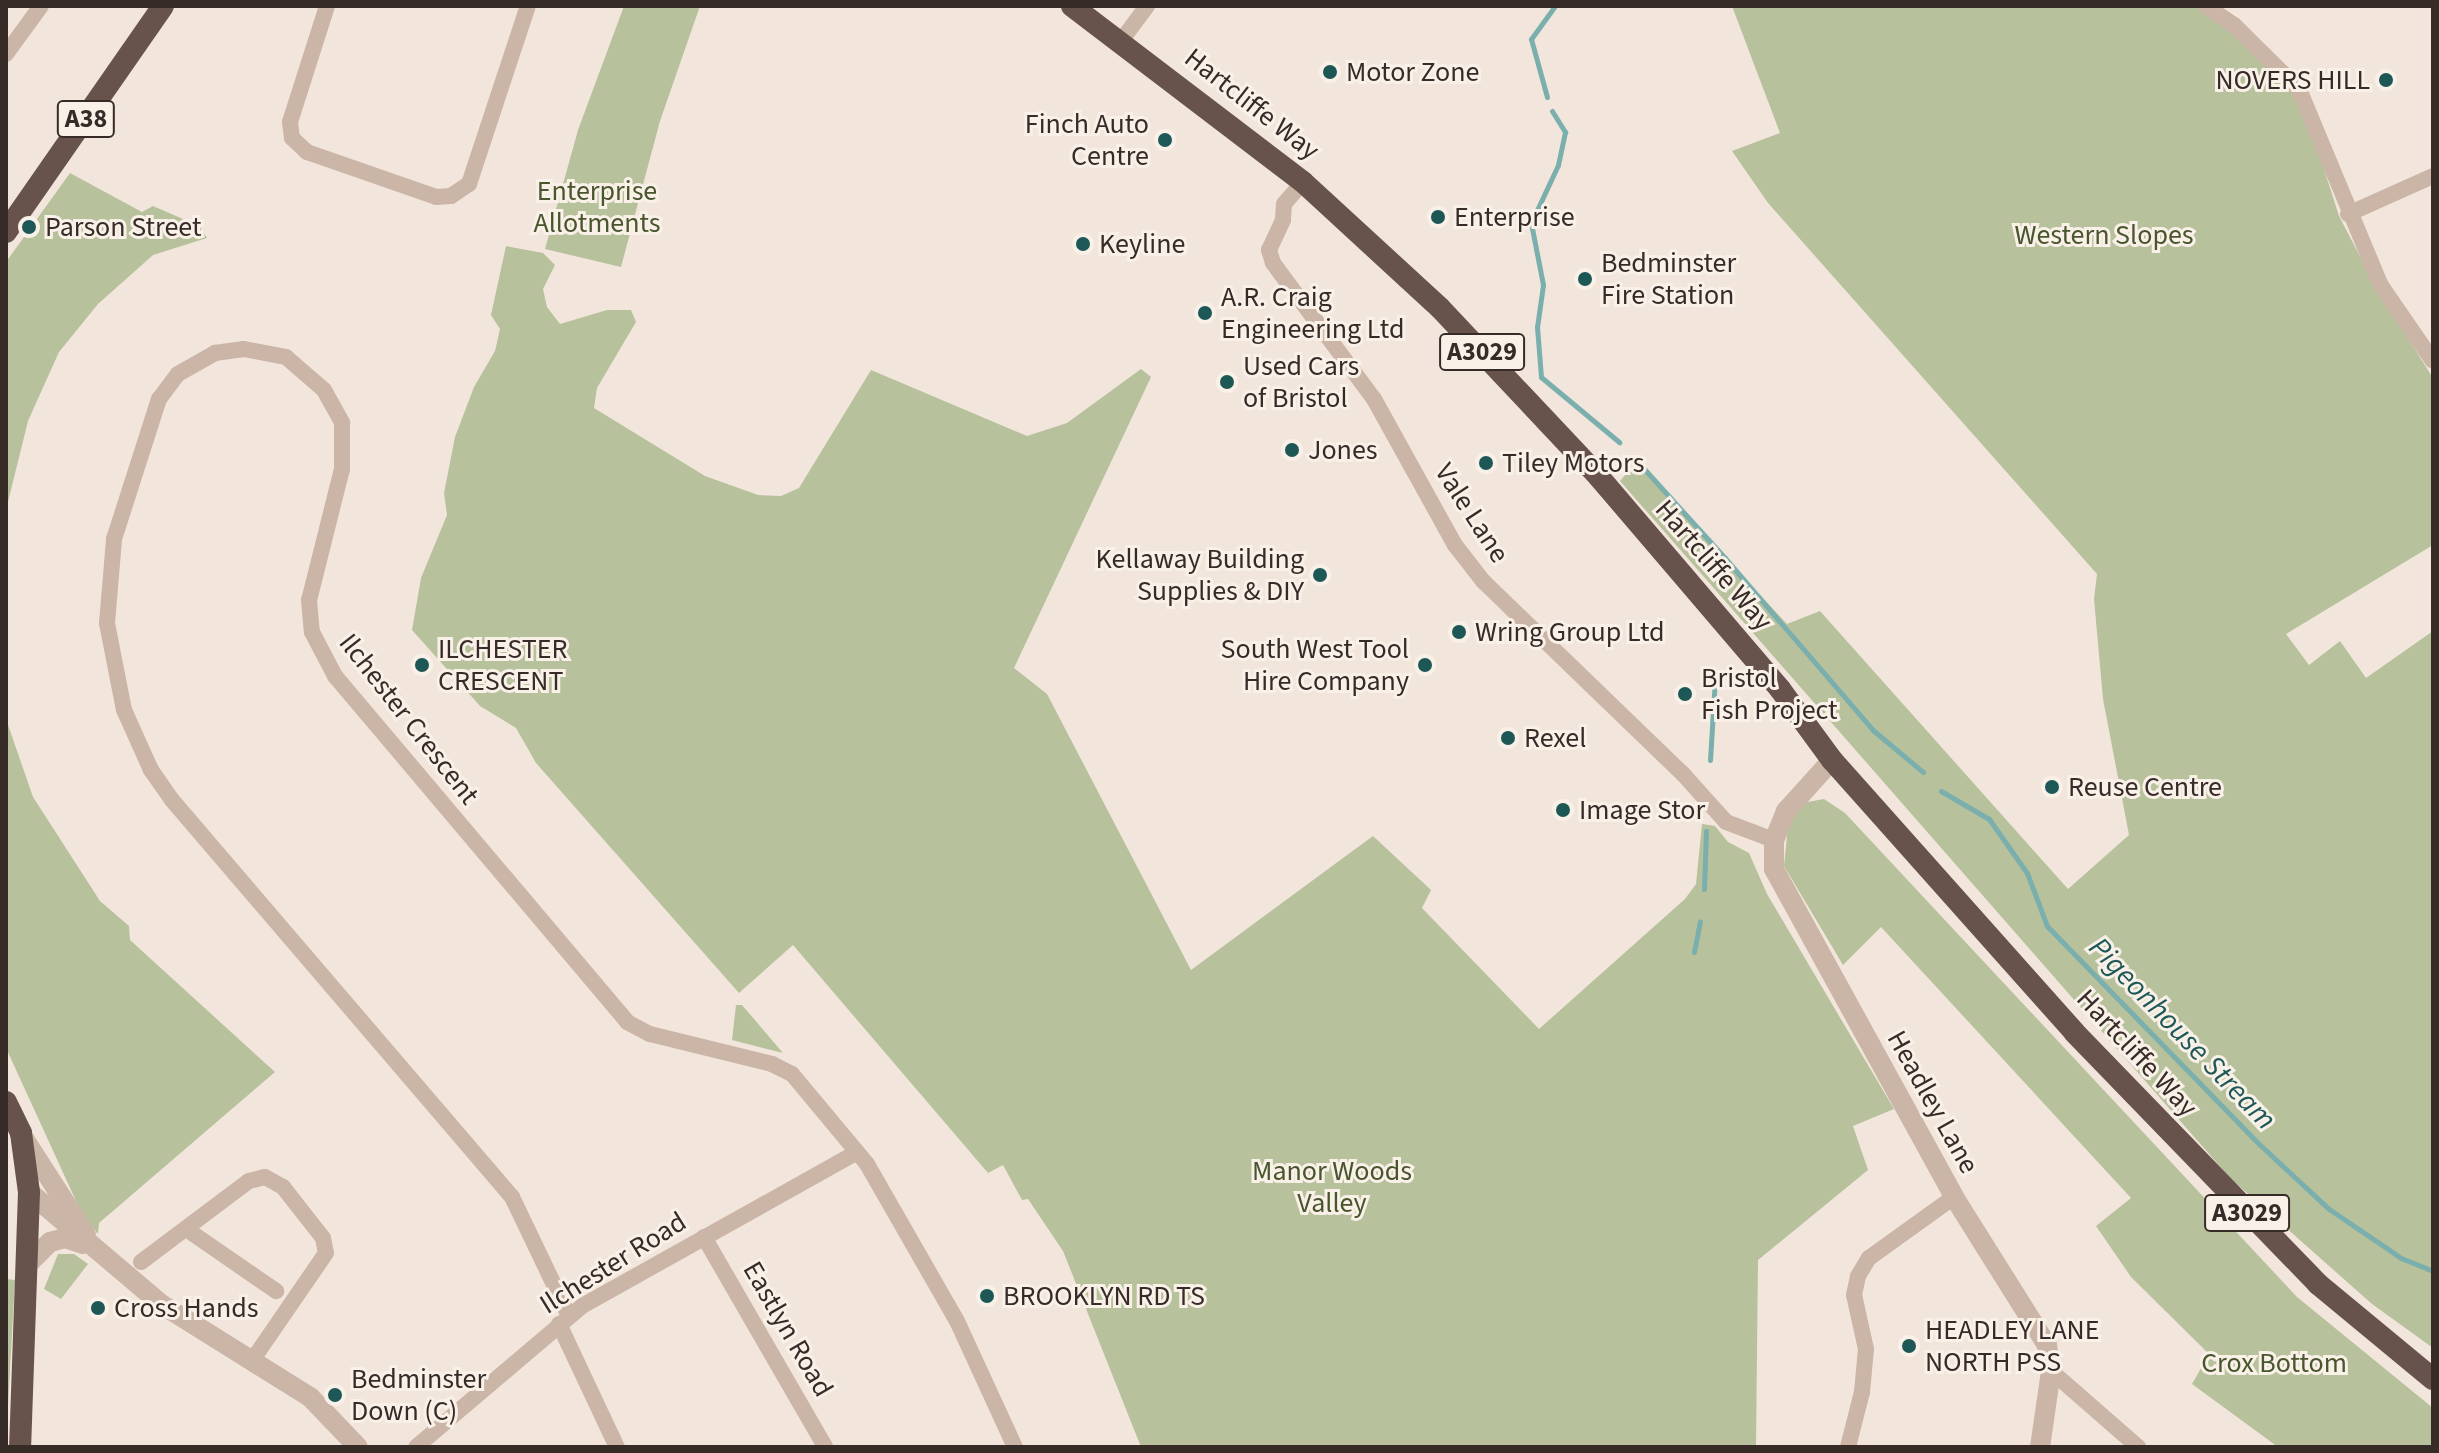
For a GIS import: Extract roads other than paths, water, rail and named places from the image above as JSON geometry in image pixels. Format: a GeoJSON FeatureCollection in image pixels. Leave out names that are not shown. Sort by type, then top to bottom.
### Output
{"type":"FeatureCollection","features":[{"type":"Feature","properties":{"kind":"highway","name":"A38"},"geometry":{"type":"LineString","coordinates":[[6,232],[163,6]]}},
{"type":"Feature","properties":{"kind":"highway","name":"Hartcliffe Way"},"geometry":{"type":"LineString","coordinates":[[1072,6],[1303,182],[1440,308],[1599,477],[1780,689],[1832,760],[2074,1032],[2318,1284],[2433,1379]]}},
{"type":"Feature","properties":{"kind":"highway"},"geometry":{"type":"LineString","coordinates":[[6,1102],[21,1133],[29,1192],[20,1447]]}},
{"type":"Feature","properties":{"kind":"street"},"geometry":{"type":"LineString","coordinates":[[6,54],[41,6]]}},
{"type":"Feature","properties":{"kind":"street"},"geometry":{"type":"LineString","coordinates":[[327,6],[290,122],[292,138],[307,152],[436,197],[451,196],[469,184],[528,6]]}},
{"type":"Feature","properties":{"kind":"street"},"geometry":{"type":"LineString","coordinates":[[1121,41],[1147,6]]}},
{"type":"Feature","properties":{"kind":"street"},"geometry":{"type":"LineString","coordinates":[[2206,6],[2234,25],[2299,89],[2348,214],[2380,284],[2433,361]]}},
{"type":"Feature","properties":{"kind":"street"},"geometry":{"type":"LineString","coordinates":[[2348,214],[2433,176]]}},
{"type":"Feature","properties":{"kind":"street","name":"Vale Lane"},"geometry":{"type":"LineString","coordinates":[[1303,182],[1284,204],[1283,220],[1269,250],[1273,263],[1374,399],[1455,545],[1483,581],[1683,774],[1726,822],[1774,840]]}},
{"type":"Feature","properties":{"kind":"street","name":"Ilchester Crescent"},"geometry":{"type":"LineString","coordinates":[[617,1447],[512,1197],[172,800],[124,710],[107,623],[114,539],[159,399],[173,379],[200,360],[235,349],[286,357],[315,379],[334,404],[344,455],[311,582],[309,616],[317,646],[335,676],[627,1022],[650,1034],[783,1067],[857,1152],[957,1321],[1015,1447]]}},
{"type":"Feature","properties":{"kind":"street"},"geometry":{"type":"LineString","coordinates":[[1774,840],[1786,811],[1832,760]]}},
{"type":"Feature","properties":{"kind":"street","name":"Headley Lane"},"geometry":{"type":"LineString","coordinates":[[1774,840],[1779,882],[1954,1197],[2047,1345],[2051,1371]]}},
{"type":"Feature","properties":{"kind":"street"},"geometry":{"type":"LineString","coordinates":[[21,1133],[97,1251]]}},
{"type":"Feature","properties":{"kind":"street","name":"Ilchester Road"},"geometry":{"type":"LineString","coordinates":[[416,1447],[564,1320],[857,1152]]}},
{"type":"Feature","properties":{"kind":"street"},"geometry":{"type":"LineString","coordinates":[[141,1262],[170,1238],[189,1231],[244,1184],[265,1177],[283,1187],[323,1238],[323,1261],[294,1293],[251,1362]]}},
{"type":"Feature","properties":{"kind":"street"},"geometry":{"type":"LineString","coordinates":[[29,1192],[161,1304],[310,1397],[358,1447]]}},
{"type":"Feature","properties":{"kind":"street"},"geometry":{"type":"LineString","coordinates":[[1848,1447],[1862,1392],[1866,1349],[1854,1295],[1858,1276],[1869,1258],[1954,1197]]}},
{"type":"Feature","properties":{"kind":"street"},"geometry":{"type":"LineString","coordinates":[[189,1231],[276,1291]]}},
{"type":"Feature","properties":{"kind":"street","name":"Eastlyn Road"},"geometry":{"type":"LineString","coordinates":[[704,1237],[825,1447]]}},
{"type":"Feature","properties":{"kind":"street"},"geometry":{"type":"LineString","coordinates":[[28,1264],[50,1242],[65,1238],[97,1251]]}},
{"type":"Feature","properties":{"kind":"street"},"geometry":{"type":"LineString","coordinates":[[2040,1447],[2051,1371]]}},
{"type":"Feature","properties":{"kind":"street"},"geometry":{"type":"LineString","coordinates":[[2051,1371],[2138,1447]]}},
{"type":"Feature","properties":{"kind":"waterway"},"geometry":{"type":"LineString","coordinates":[[1547,97],[1531,39],[1555,6]]}},
{"type":"Feature","properties":{"kind":"waterway"},"geometry":{"type":"LineString","coordinates":[[1552,111],[1565,132],[1558,165],[1531,223],[1543,285],[1537,327],[1541,377],[1619,442]]}},
{"type":"Feature","properties":{"kind":"waterway"},"geometry":{"type":"LineString","coordinates":[[1637,461],[1725,558],[1721,588]]}},
{"type":"Feature","properties":{"kind":"waterway","name":"Pigeonhouse Stream"},"geometry":{"type":"LineString","coordinates":[[1725,558],[1874,731],[1923,772]]}},
{"type":"Feature","properties":{"kind":"waterway"},"geometry":{"type":"LineString","coordinates":[[1710,760],[1715,678]]}},
{"type":"Feature","properties":{"kind":"waterway","name":"Pigeonhouse Stream"},"geometry":{"type":"LineString","coordinates":[[1941,791],[1989,819],[2027,873],[2047,926],[2259,1144],[2329,1209],[2401,1258],[2433,1271]]}},
{"type":"Feature","properties":{"kind":"waterway"},"geometry":{"type":"LineString","coordinates":[[1704,889],[1706,831]]}},
{"type":"Feature","properties":{"kind":"waterway"},"geometry":{"type":"LineString","coordinates":[[1694,952],[1700,922]]}},
{"type":"Feature","properties":{"kind":"place","name":"Motor Zone"},"geometry":{"type":"Point","coordinates":[1330,72]}},
{"type":"Feature","properties":{"kind":"place","name":"NOVERS HILL"},"geometry":{"type":"Point","coordinates":[2386,80]}},
{"type":"Feature","properties":{"kind":"place","name":"Finch Auto Centre"},"geometry":{"type":"Point","coordinates":[1165,140]}},
{"type":"Feature","properties":{"kind":"place","name":"Enterprise"},"geometry":{"type":"Point","coordinates":[1438,217]}},
{"type":"Feature","properties":{"kind":"place","name":"Parson Street"},"geometry":{"type":"Point","coordinates":[29,227]}},
{"type":"Feature","properties":{"kind":"place","name":"Keyline"},"geometry":{"type":"Point","coordinates":[1083,244]}},
{"type":"Feature","properties":{"kind":"place","name":"Bedminster Fire Station"},"geometry":{"type":"Point","coordinates":[1585,279]}},
{"type":"Feature","properties":{"kind":"place","name":"A.R. Craig Engineering Ltd"},"geometry":{"type":"Point","coordinates":[1205,313]}},
{"type":"Feature","properties":{"kind":"place","name":"Used Cars of Bristol"},"geometry":{"type":"Point","coordinates":[1227,382]}},
{"type":"Feature","properties":{"kind":"place","name":"Jones"},"geometry":{"type":"Point","coordinates":[1292,450]}},
{"type":"Feature","properties":{"kind":"place","name":"Tiley Motors"},"geometry":{"type":"Point","coordinates":[1486,463]}},
{"type":"Feature","properties":{"kind":"place","name":"Kellaway Building Supplies & DIY"},"geometry":{"type":"Point","coordinates":[1320,575]}},
{"type":"Feature","properties":{"kind":"place","name":"Wring Group Ltd"},"geometry":{"type":"Point","coordinates":[1459,632]}},
{"type":"Feature","properties":{"kind":"place","name":"ILCHESTER CRESCENT"},"geometry":{"type":"Point","coordinates":[422,665]}},
{"type":"Feature","properties":{"kind":"place","name":"South West Tool Hire Company"},"geometry":{"type":"Point","coordinates":[1425,665]}},
{"type":"Feature","properties":{"kind":"place","name":"Bristol Fish Project"},"geometry":{"type":"Point","coordinates":[1685,694]}},
{"type":"Feature","properties":{"kind":"place","name":"Rexel"},"geometry":{"type":"Point","coordinates":[1508,738]}},
{"type":"Feature","properties":{"kind":"place","name":"Reuse Centre"},"geometry":{"type":"Point","coordinates":[2052,787]}},
{"type":"Feature","properties":{"kind":"place","name":"Image Stor"},"geometry":{"type":"Point","coordinates":[1563,810]}},
{"type":"Feature","properties":{"kind":"place","name":"BROOKLYN RD TS"},"geometry":{"type":"Point","coordinates":[987,1296]}},
{"type":"Feature","properties":{"kind":"place","name":"Cross Hands"},"geometry":{"type":"Point","coordinates":[98,1308]}},
{"type":"Feature","properties":{"kind":"place","name":"HEADLEY LANE NORTH PSS"},"geometry":{"type":"Point","coordinates":[1909,1346]}},
{"type":"Feature","properties":{"kind":"place","name":"Bedminster Down (C)"},"geometry":{"type":"Point","coordinates":[335,1395]}},
{"type":"Feature","properties":{"kind":"park label","name":"Enterprise Allotments"},"geometry":{"type":"Point","coordinates":[597,207]}},
{"type":"Feature","properties":{"kind":"park label","name":"Western Slopes"},"geometry":{"type":"Point","coordinates":[2104,235]}},
{"type":"Feature","properties":{"kind":"park label","name":"Manor Woods Valley"},"geometry":{"type":"Point","coordinates":[1332,1187]}},
{"type":"Feature","properties":{"kind":"park label","name":"Crox Bottom"},"geometry":{"type":"Point","coordinates":[2274,1363]}}]}
